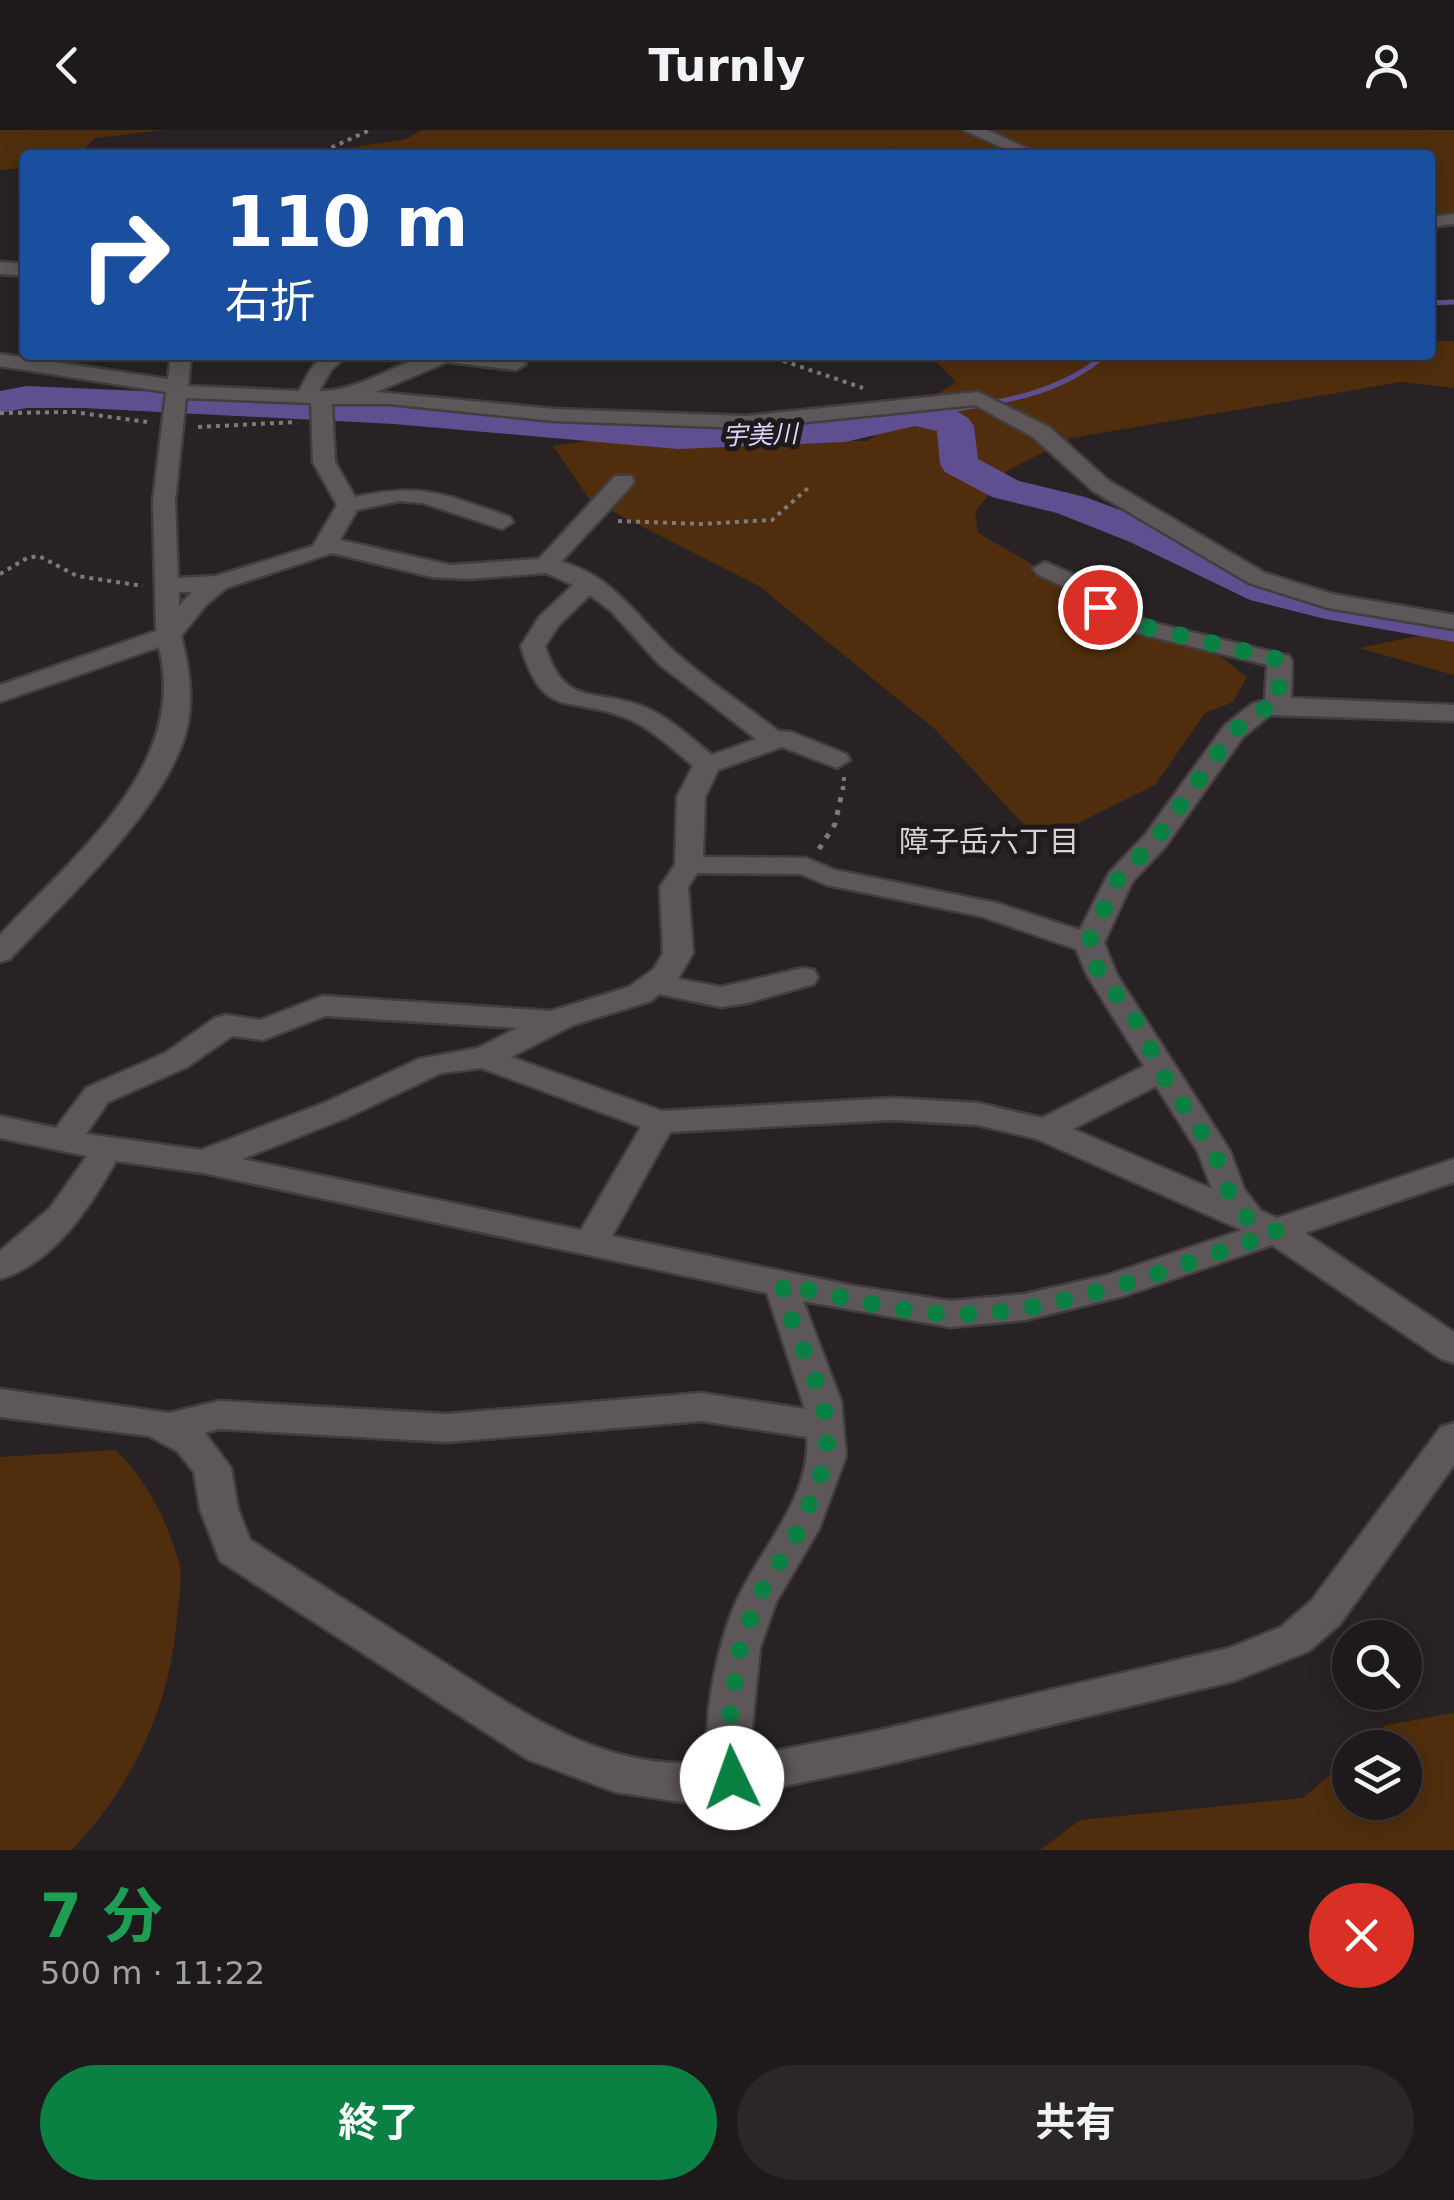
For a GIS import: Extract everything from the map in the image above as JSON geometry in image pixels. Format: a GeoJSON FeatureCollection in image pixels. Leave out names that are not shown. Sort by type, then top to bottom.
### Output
{"type":"FeatureCollection","features":[{"type":"Feature","properties":{"kind":"street"},"geometry":{"type":"LineString","coordinates":[[972,130],[1021,150]]}},
{"type":"Feature","properties":{"kind":"street"},"geometry":{"type":"LineString","coordinates":[[0,360],[178,391],[317,407],[436,360]]}},
{"type":"Feature","properties":{"kind":"street"},"geometry":{"type":"LineString","coordinates":[[0,953],[118,823],[156,771],[173,732],[179,678],[168,635],[164,501],[181,360]]}},
{"type":"Feature","properties":{"kind":"street"},"geometry":{"type":"LineString","coordinates":[[331,360],[323,366],[317,407],[324,462],[348,506]]}},
{"type":"Feature","properties":{"kind":"street"},"geometry":{"type":"LineString","coordinates":[[481,360],[516,364]]}},
{"type":"Feature","properties":{"kind":"street"},"geometry":{"type":"LineString","coordinates":[[345,397],[554,415],[746,422],[978,398],[1041,432],[1101,486],[1257,578],[1328,601],[1454,622]]}},
{"type":"Feature","properties":{"kind":"street"},"geometry":{"type":"LineString","coordinates":[[545,566],[622,481]]}},
{"type":"Feature","properties":{"kind":"street"},"geometry":{"type":"LineString","coordinates":[[0,694],[168,635],[188,616],[200,593],[218,583],[322,550],[348,506],[399,494],[426,496],[502,522]]}},
{"type":"Feature","properties":{"kind":"street"},"geometry":{"type":"LineString","coordinates":[[327,545],[437,570],[466,572],[545,566],[576,572],[627,615],[666,657],[774,741]]}},
{"type":"Feature","properties":{"kind":"street"},"geometry":{"type":"LineString","coordinates":[[1045,569],[1090,590],[1100,607],[1142,626],[1280,660],[1278,705]]}},
{"type":"Feature","properties":{"kind":"street"},"geometry":{"type":"LineString","coordinates":[[166,586],[218,583]]}},
{"type":"Feature","properties":{"kind":"street"},"geometry":{"type":"LineString","coordinates":[[588,585],[548,622],[533,646],[544,679],[561,697],[632,711],[665,730],[707,764]]}},
{"type":"Feature","properties":{"kind":"street"},"geometry":{"type":"LineString","coordinates":[[1263,1225],[1229,1192],[1214,1151],[1160,1070],[1140,1026],[1095,965],[1088,943],[1118,879],[1155,841],[1234,731],[1261,710],[1278,705],[1454,713]]}},
{"type":"Feature","properties":{"kind":"street"},"geometry":{"type":"LineString","coordinates":[[202,1162],[357,1101],[436,1061],[484,1058],[555,1022],[640,994],[666,975],[678,953],[674,887],[688,865],[691,796],[707,764],[782,738],[837,760]]}},
{"type":"Feature","properties":{"kind":"street"},"geometry":{"type":"LineString","coordinates":[[688,865],[806,866],[827,878],[986,909],[1088,943]]}},
{"type":"Feature","properties":{"kind":"street"},"geometry":{"type":"LineString","coordinates":[[654,984],[721,997],[747,994],[803,977]]}},
{"type":"Feature","properties":{"kind":"street"},"geometry":{"type":"LineString","coordinates":[[64,1140],[97,1095],[176,1060],[226,1025],[263,1030],[322,1006],[555,1022]]}},
{"type":"Feature","properties":{"kind":"street"},"geometry":{"type":"LineString","coordinates":[[484,1058],[660,1122],[893,1109],[978,1114],[1046,1130],[1263,1225],[1454,1350]]}},
{"type":"Feature","properties":{"kind":"street"},"geometry":{"type":"LineString","coordinates":[[1046,1130],[1160,1070]]}},
{"type":"Feature","properties":{"kind":"street"},"geometry":{"type":"LineString","coordinates":[[590,1244],[660,1122]]}},
{"type":"Feature","properties":{"kind":"street"},"geometry":{"type":"LineString","coordinates":[[0,1127],[107,1149],[202,1162],[782,1284],[950,1314],[1025,1307],[1112,1287],[1263,1225],[1454,1170]]}},
{"type":"Feature","properties":{"kind":"street"},"geometry":{"type":"LineString","coordinates":[[0,1266],[44,1240],[92,1177],[107,1149]]}},
{"type":"Feature","properties":{"kind":"street"},"geometry":{"type":"LineString","coordinates":[[732,1778],[726,1744],[740,1648],[758,1597],[807,1510],[828,1456],[824,1402],[788,1310],[782,1284]]}},
{"type":"Feature","properties":{"kind":"street"},"geometry":{"type":"LineString","coordinates":[[0,1403],[156,1423],[166,1428],[190,1442],[212,1468],[219,1509],[234,1550],[542,1746],[615,1774],[682,1783],[732,1778],[876,1749],[1234,1664],[1296,1639],[1326,1612],[1454,1436]]}},
{"type":"Feature","properties":{"kind":"street"},"geometry":{"type":"LineString","coordinates":[[166,1428],[218,1415],[447,1428],[701,1407],[825,1426]]}},
{"type":"Feature","properties":{"kind":"path"},"geometry":{"type":"LineString","coordinates":[[325,150],[370,130]]}},
{"type":"Feature","properties":{"kind":"path"},"geometry":{"type":"LineString","coordinates":[[781,360],[874,390]]}},
{"type":"Feature","properties":{"kind":"path"},"geometry":{"type":"LineString","coordinates":[[0,413],[86,412],[172,426],[317,407]]}},
{"type":"Feature","properties":{"kind":"path"},"geometry":{"type":"LineString","coordinates":[[590,520],[765,522],[808,488]]}},
{"type":"Feature","properties":{"kind":"path"},"geometry":{"type":"LineString","coordinates":[[0,574],[38,556],[77,576],[106,583],[166,586]]}},
{"type":"Feature","properties":{"kind":"path"},"geometry":{"type":"LineString","coordinates":[[806,866],[831,834],[842,806],[844,778],[837,760]]}},
{"type":"Feature","properties":{"kind":"shaded area"},"geometry":{"type":"Polygon","coordinates":[[[0,130],[163,130],[95,138],[84,150],[20,150],[20,168],[0,170],[0,130]]]}},
{"type":"Feature","properties":{"kind":"shaded area"},"geometry":{"type":"Polygon","coordinates":[[[422,130],[1454,130],[1454,212],[1435,214],[1435,150],[337,150],[406,139],[422,130]]]}},
{"type":"Feature","properties":{"kind":"shaded area"},"geometry":{"type":"Polygon","coordinates":[[[1435,341],[1454,341],[1454,388],[1401,382],[1071,438],[1008,470],[975,512],[978,533],[1131,621],[1212,650],[1247,677],[1233,702],[1205,713],[1155,785],[1054,835],[1026,827],[936,730],[759,586],[590,500],[553,446],[593,440],[867,441],[956,382],[934,360],[1435,360],[1435,341]]]}},
{"type":"Feature","properties":{"kind":"shaded area"},"geometry":{"type":"Polygon","coordinates":[[[1417,636],[1454,638],[1454,675],[1359,648],[1417,636]]]}},
{"type":"Feature","properties":{"kind":"shaded area"},"geometry":{"type":"Polygon","coordinates":[[[116,1450],[155,1502],[179,1563],[180,1596],[167,1681],[130,1771],[72,1850],[0,1850],[0,1457],[116,1450]]]}},
{"type":"Feature","properties":{"kind":"shaded area"},"geometry":{"type":"Polygon","coordinates":[[[1454,1713],[1454,1850],[1040,1850],[1080,1820],[1303,1798],[1332,1773],[1332,1820],[1422,1820],[1422,1730],[1380,1730],[1386,1725],[1454,1713]]]}},
{"type":"Feature","properties":{"kind":"waterway"},"geometry":{"type":"LineString","coordinates":[[1435,303],[1454,302]]}},
{"type":"Feature","properties":{"kind":"waterway"},"geometry":{"type":"LineString","coordinates":[[915,415],[1039,391],[1063,382],[1098,360]]}},
{"type":"Feature","properties":{"kind":"waterway","name":"宇美川"},"geometry":{"type":"LineString","coordinates":[[0,402],[27,397],[83,397],[394,413],[678,438],[845,431],[915,415],[942,418],[955,426],[959,464],[979,478],[1071,505],[1144,533],[1265,591],[1454,629]]}},
{"type":"Feature","properties":{"kind":"district","name":"障子岳六丁目"},"geometry":{"type":"Point","coordinates":[989,841]}},
{"type":"Feature","properties":{"kind":"route"},"geometry":{"type":"LineString","coordinates":[[732,1778],[726,1744],[740,1648],[758,1597],[800,1529],[828,1456],[824,1402],[788,1310],[782,1284],[950,1314],[1025,1307],[1112,1287],[1278,1232],[1248,1219],[1229,1192],[1214,1151],[1160,1070],[1140,1026],[1095,965],[1088,943],[1118,879],[1155,841],[1234,731],[1261,710],[1278,705],[1280,660],[1142,626],[1100,607]]}}]}
